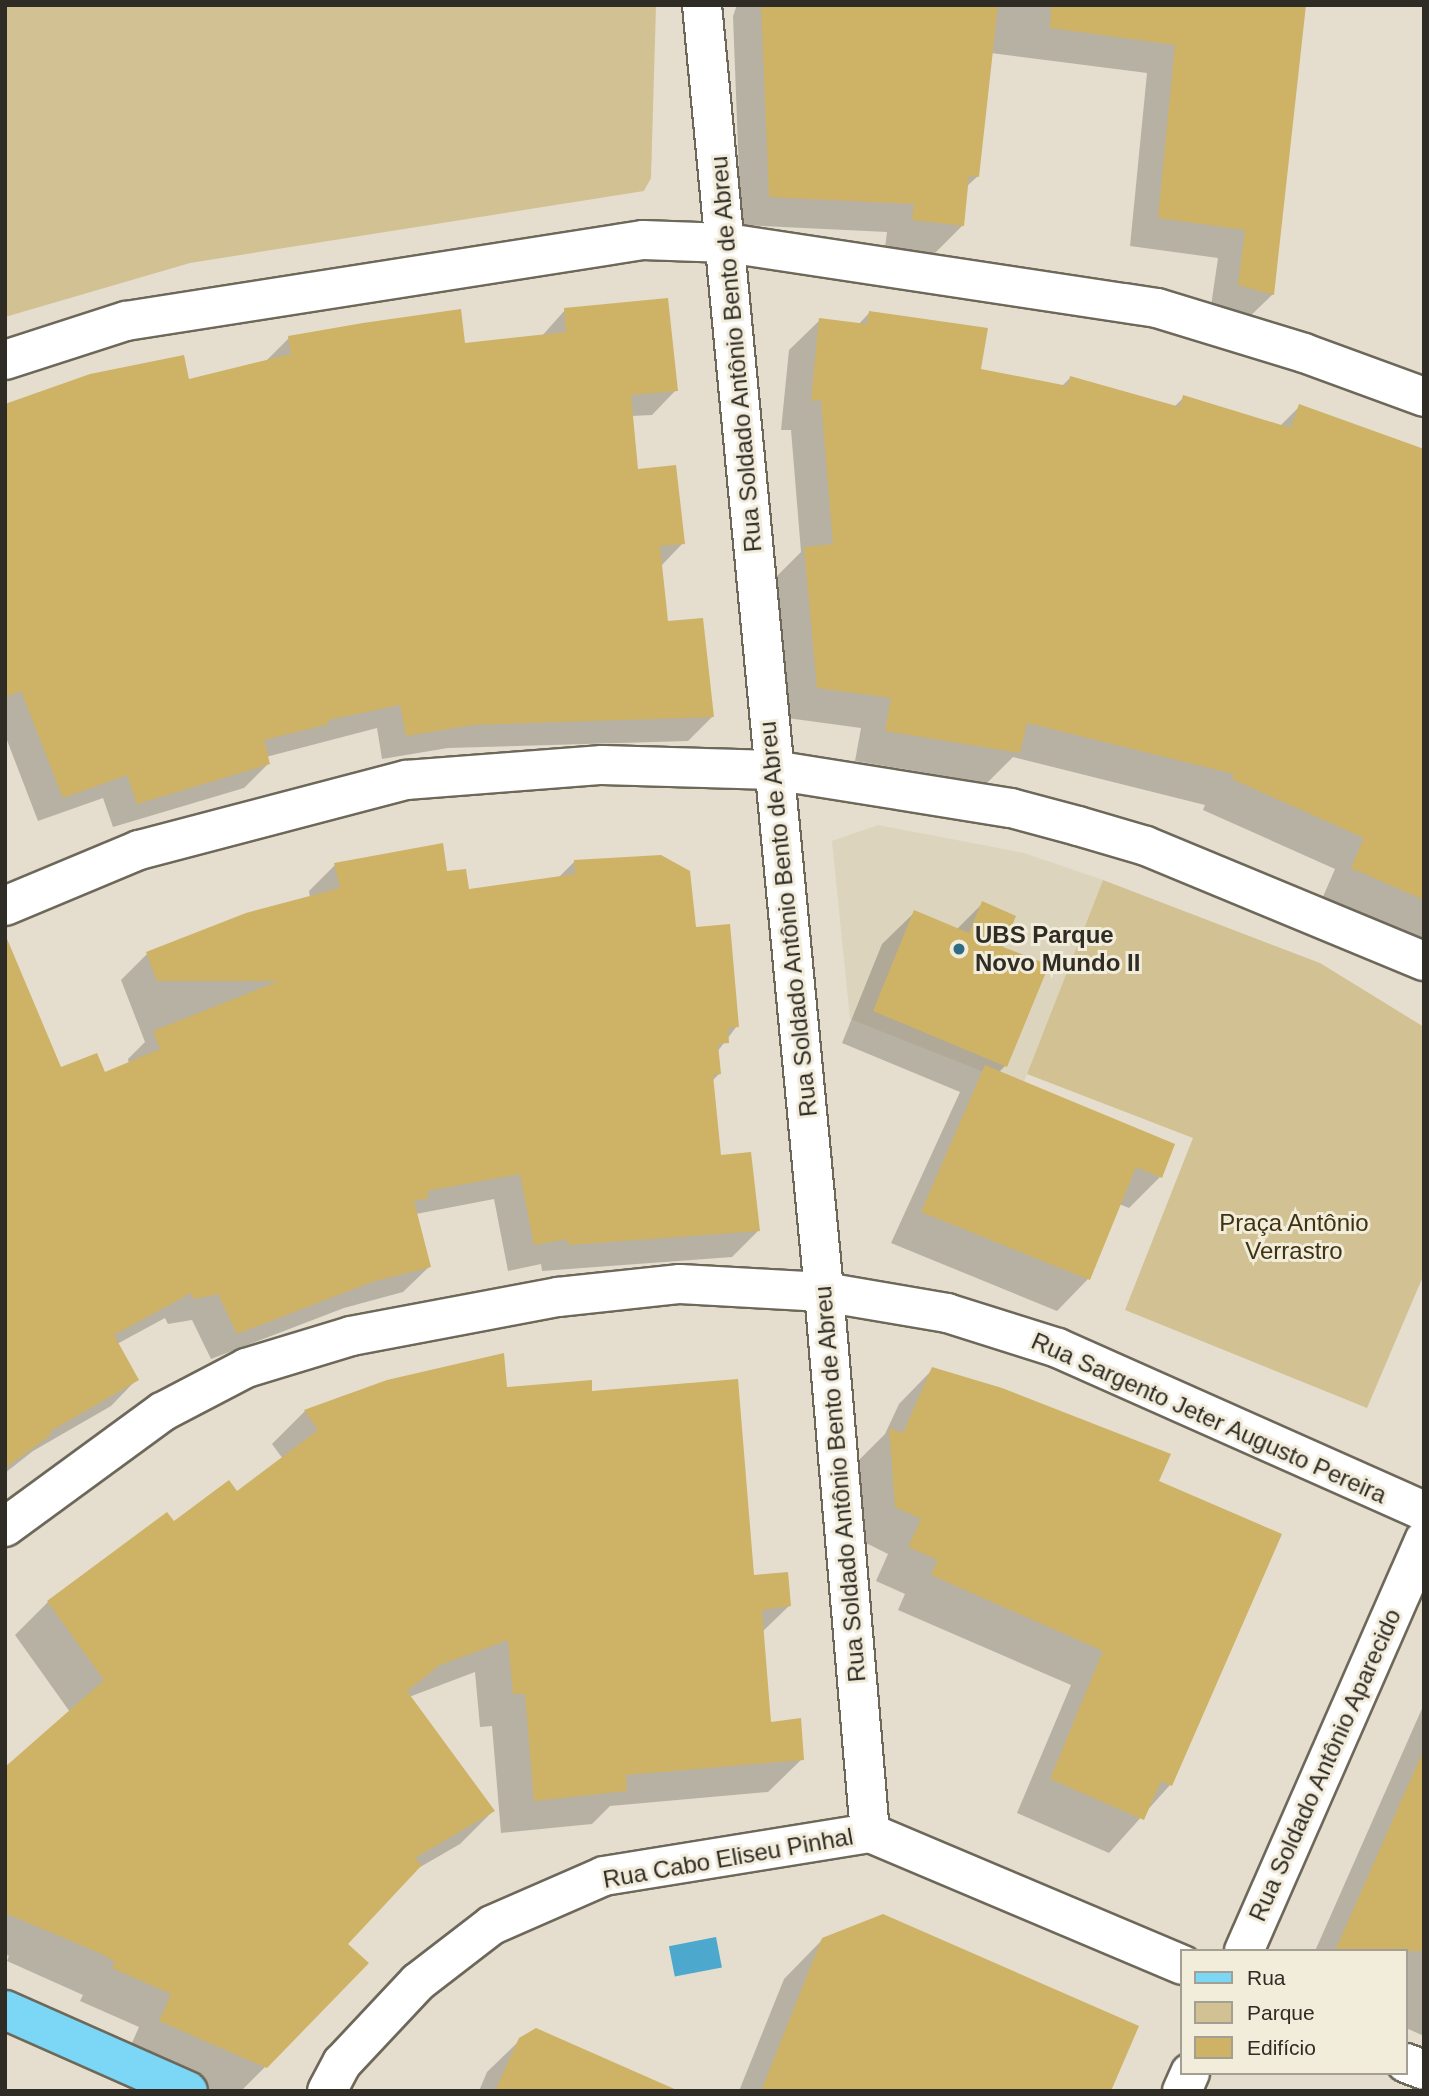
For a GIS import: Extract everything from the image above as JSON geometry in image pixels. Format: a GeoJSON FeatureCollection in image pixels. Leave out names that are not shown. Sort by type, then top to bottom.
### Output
{"type":"FeatureCollection","features":[{"type":"Feature","properties":{"kind":"main road"},"geometry":{"type":"LineString","coordinates":[[5,2010],[188,2091]]}},
{"type":"Feature","properties":{"kind":"street","name":"Rua Soldado Antônio Bento de Abreu"},"geometry":{"type":"LineString","coordinates":[[702,5],[727,243],[773,770],[824,1292],[870,1833]]}},
{"type":"Feature","properties":{"kind":"street"},"geometry":{"type":"LineString","coordinates":[[5,360],[126,321],[643,240],[727,243],[1157,308],[1304,353],[1424,397]]}},
{"type":"Feature","properties":{"kind":"street"},"geometry":{"type":"LineString","coordinates":[[5,906],[139,850],[406,780],[602,765],[773,770],[1011,808],[1078,826],[1146,846],[1424,961]]}},
{"type":"Feature","properties":{"kind":"street","name":"Rua Sargento Jeter Augusto Pereira"},"geometry":{"type":"LineString","coordinates":[[5,1527],[162,1412],[246,1368],[351,1336],[558,1297],[680,1284],[824,1292],[947,1312],[1058,1348],[1424,1511]]}},
{"type":"Feature","properties":{"kind":"street","name":"Rua Soldado Antônio Aparecido"},"geometry":{"type":"LineString","coordinates":[[1245,1949],[1424,1540]]}},
{"type":"Feature","properties":{"kind":"street","name":"Rua Cabo Eliseu Pinhal"},"geometry":{"type":"LineString","coordinates":[[327,2091],[342,2063],[418,1982],[492,1925],[604,1876],[870,1833],[1180,1964]]}},
{"type":"Feature","properties":{"kind":"shaded area","name":"UBS Parque Novo Mundo II"},"geometry":{"type":"Polygon","coordinates":[[[878,825],[1024,853],[1103,880],[1022,1087],[850,1019],[832,841],[878,825]]]}},
{"type":"Feature","properties":{"kind":"green space"},"geometry":{"type":"Polygon","coordinates":[[[5,5],[656,5],[651,178],[644,191],[190,263],[5,317],[5,5]]]}},
{"type":"Feature","properties":{"kind":"green space","name":"Praça Antônio Verrastro"},"geometry":{"type":"Polygon","coordinates":[[[1103,880],[1320,963],[1424,1027],[1424,1274],[1367,1408],[1125,1310],[1193,1138],[1027,1074],[1103,880]]]}},
{"type":"Feature","properties":{"kind":"water"},"geometry":{"type":"Polygon","coordinates":[[[716,1937],[722,1967],[675,1977],[669,1946],[716,1937]]]}},
{"type":"Feature","properties":{"kind":"building"},"geometry":{"type":"Polygon","coordinates":[[[761,5],[998,5],[979,177],[969,176],[964,226],[912,220],[914,204],[769,197],[761,5]]]}},
{"type":"Feature","properties":{"kind":"building"},"geometry":{"type":"Polygon","coordinates":[[[1051,5],[1306,5],[1274,295],[1238,285],[1245,230],[1158,218],[1175,45],[1050,28],[1051,5]]]}},
{"type":"Feature","properties":{"kind":"building"},"geometry":{"type":"Polygon","coordinates":[[[668,298],[678,391],[631,395],[638,469],[676,465],[685,544],[660,546],[668,621],[703,618],[714,717],[473,725],[406,736],[400,705],[328,720],[329,724],[264,740],[270,764],[137,804],[127,775],[63,798],[21,691],[5,697],[5,404],[90,374],[184,355],[189,379],[291,354],[288,336],[363,323],[461,309],[465,343],[566,332],[564,308],[668,298]]]}},
{"type":"Feature","properties":{"kind":"building"},"geometry":{"type":"Polygon","coordinates":[[[869,311],[988,328],[981,369],[1068,386],[1070,376],[1180,407],[1183,395],[1291,428],[1299,404],[1424,449],[1424,900],[1351,868],[1364,838],[1232,779],[1234,774],[1027,723],[1020,753],[885,731],[891,698],[817,688],[804,547],[833,544],[821,400],[811,401],[819,318],[867,324],[869,311]]]}},
{"type":"Feature","properties":{"kind":"building"},"geometry":{"type":"Polygon","coordinates":[[[443,843],[447,871],[466,869],[469,889],[575,874],[574,860],[661,855],[690,871],[696,927],[730,924],[739,1027],[728,1028],[729,1043],[718,1044],[721,1074],[713,1075],[721,1155],[751,1152],[760,1231],[568,1245],[567,1239],[534,1245],[520,1174],[427,1191],[429,1198],[414,1201],[431,1267],[372,1282],[237,1334],[218,1294],[194,1299],[191,1293],[114,1335],[139,1380],[49,1432],[51,1435],[5,1468],[5,934],[61,1067],[97,1053],[105,1072],[160,1049],[153,1031],[279,981],[157,981],[146,952],[246,913],[340,888],[334,863],[443,843]]]}},
{"type":"Feature","properties":{"kind":"building"},"geometry":{"type":"Polygon","coordinates":[[[982,901],[1016,916],[1003,947],[1049,965],[1007,1067],[873,1011],[914,910],[969,933],[982,901]]]}},
{"type":"Feature","properties":{"kind":"building"},"geometry":{"type":"Polygon","coordinates":[[[985,1065],[1175,1144],[1162,1178],[1136,1167],[1090,1280],[921,1212],[985,1065]]]}},
{"type":"Feature","properties":{"kind":"building"},"geometry":{"type":"Polygon","coordinates":[[[504,1353],[507,1387],[592,1380],[592,1391],[738,1379],[754,1575],[788,1572],[791,1606],[762,1610],[771,1722],[801,1718],[804,1760],[626,1775],[627,1791],[534,1801],[525,1694],[513,1694],[508,1640],[440,1665],[407,1691],[495,1811],[415,1858],[422,1865],[348,1944],[369,1963],[267,2068],[159,2021],[171,1994],[112,1968],[115,1962],[102,1954],[5,1913],[5,1767],[104,1680],[47,1601],[167,1512],[174,1521],[229,1480],[237,1491],[318,1430],[304,1410],[387,1380],[504,1353]]]}},
{"type":"Feature","properties":{"kind":"building"},"geometry":{"type":"Polygon","coordinates":[[[932,1367],[1002,1388],[1171,1454],[1159,1481],[1282,1534],[1172,1786],[1161,1781],[1144,1820],[1050,1779],[1103,1651],[931,1575],[938,1560],[908,1547],[921,1519],[895,1507],[889,1428],[903,1433],[932,1367]]]}},
{"type":"Feature","properties":{"kind":"building"},"geometry":{"type":"Polygon","coordinates":[[[1424,1749],[1424,1951],[1336,1949],[1424,1749]]]}},
{"type":"Feature","properties":{"kind":"building"},"geometry":{"type":"Polygon","coordinates":[[[883,1914],[1139,2026],[1111,2091],[761,2091],[822,1938],[883,1914]]]}},
{"type":"Feature","properties":{"kind":"building"},"geometry":{"type":"Polygon","coordinates":[[[536,2028],[679,2091],[495,2091],[519,2038],[536,2028]]]}},
{"type":"Feature","properties":{"kind":"place","name":"UBS Parque Novo Mundo II"},"geometry":{"type":"Point","coordinates":[959,949]}}]}
